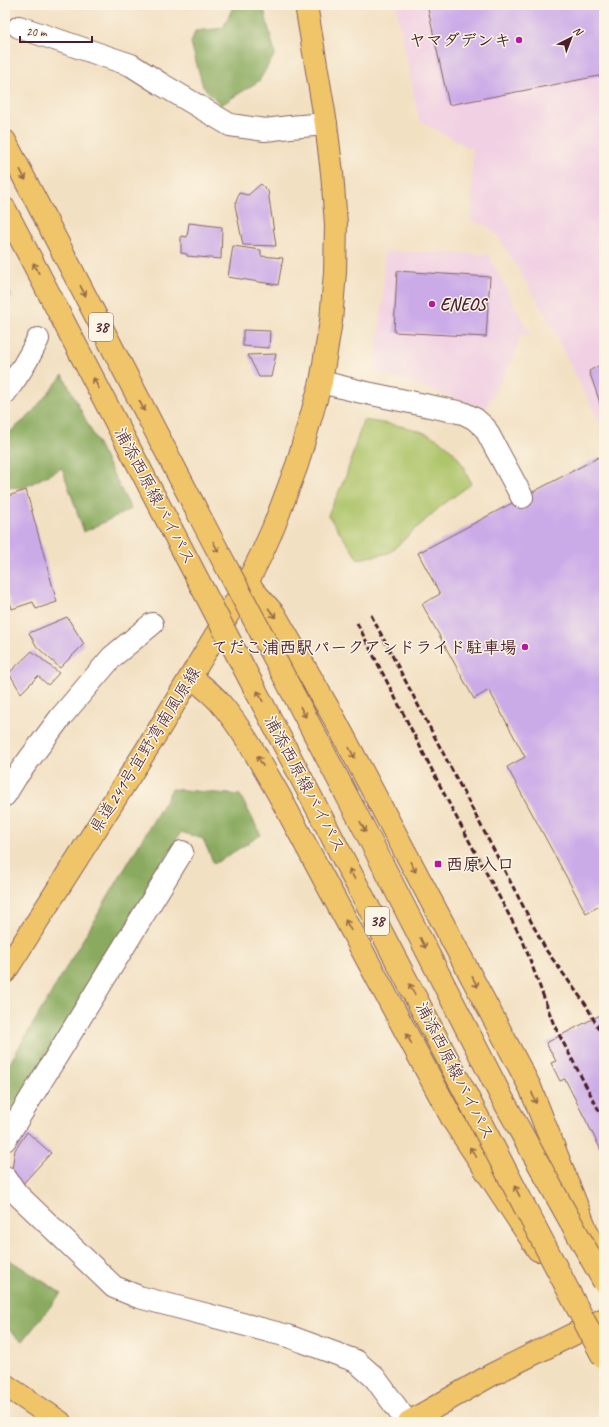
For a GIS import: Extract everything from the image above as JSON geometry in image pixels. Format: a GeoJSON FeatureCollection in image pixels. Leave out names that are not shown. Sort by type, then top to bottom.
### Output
{"type":"FeatureCollection","features":[{"type":"Feature","properties":{"kind":"main road","name":"県道241号宜野湾南風原線"},"geometry":{"type":"LineString","coordinates":[[5,972],[154,738],[247,583],[262,554],[296,465],[321,382],[331,322],[335,272],[336,224],[332,173],[326,124],[306,5]]}},
{"type":"Feature","properties":{"kind":"main road","name":"浦添西原線バイパス"},"geometry":{"type":"LineString","coordinates":[[5,141],[198,513],[370,839],[501,1096],[604,1282]]}},
{"type":"Feature","properties":{"kind":"main road","name":"浦添西原線バイパス"},"geometry":{"type":"LineString","coordinates":[[5,209],[604,1359]]}},
{"type":"Feature","properties":{"kind":"main road"},"geometry":{"type":"LineString","coordinates":[[247,583],[275,615],[334,718],[530,1087],[604,1276]]}},
{"type":"Feature","properties":{"kind":"main road"},"geometry":{"type":"LineString","coordinates":[[191,677],[213,696],[237,725],[279,795],[454,1122],[580,1313]]}},
{"type":"Feature","properties":{"kind":"main road"},"geometry":{"type":"LineString","coordinates":[[408,1422],[493,1374],[604,1319]]}},
{"type":"Feature","properties":{"kind":"main road"},"geometry":{"type":"LineString","coordinates":[[5,1385],[60,1422]]}},
{"type":"Feature","properties":{"kind":"street"},"geometry":{"type":"LineString","coordinates":[[19,27],[131,65],[230,125],[265,130],[326,124]]}},
{"type":"Feature","properties":{"kind":"street"},"geometry":{"type":"LineString","coordinates":[[5,393],[32,353],[38,339]]}},
{"type":"Feature","properties":{"kind":"street"},"geometry":{"type":"LineString","coordinates":[[321,382],[464,413],[475,419],[485,428],[522,497]]}},
{"type":"Feature","properties":{"kind":"street"},"geometry":{"type":"LineString","coordinates":[[5,795],[16,777],[60,718],[112,658],[152,624]]}},
{"type":"Feature","properties":{"kind":"street"},"geometry":{"type":"LineString","coordinates":[[5,1140],[182,852]]}},
{"type":"Feature","properties":{"kind":"street"},"geometry":{"type":"LineString","coordinates":[[5,1177],[17,1194],[114,1287],[138,1297],[288,1336],[356,1361],[375,1378],[408,1422]]}},
{"type":"Feature","properties":{"kind":"shaded area"},"geometry":{"type":"Polygon","coordinates":[[[396,5],[604,5],[604,431],[543,310],[498,236],[487,226],[471,221],[473,150],[419,120],[396,5]]]}},
{"type":"Feature","properties":{"kind":"shaded area"},"geometry":{"type":"Polygon","coordinates":[[[384,251],[488,254],[531,336],[520,334],[516,354],[485,408],[374,371],[383,300],[384,251]]]}},
{"type":"Feature","properties":{"kind":"green space"},"geometry":{"type":"Polygon","coordinates":[[[234,5],[263,5],[275,54],[259,81],[221,105],[203,87],[191,43],[195,31],[223,28],[234,5]]]}},
{"type":"Feature","properties":{"kind":"green space"},"geometry":{"type":"Polygon","coordinates":[[[5,283],[11,295],[5,307],[5,283]]]}},
{"type":"Feature","properties":{"kind":"green space"},"geometry":{"type":"Polygon","coordinates":[[[63,375],[131,509],[84,532],[62,468],[23,488],[5,487],[5,436],[29,416],[63,375]]]}},
{"type":"Feature","properties":{"kind":"green space"},"geometry":{"type":"Polygon","coordinates":[[[363,420],[405,427],[431,436],[443,443],[453,452],[462,464],[471,484],[441,506],[389,553],[358,559],[328,515],[346,476],[363,420]]]}},
{"type":"Feature","properties":{"kind":"green space"},"geometry":{"type":"Polygon","coordinates":[[[172,789],[240,795],[261,835],[214,864],[203,839],[181,832],[5,1136],[5,1071],[172,789]]]}},
{"type":"Feature","properties":{"kind":"green space"},"geometry":{"type":"Polygon","coordinates":[[[5,1257],[61,1293],[23,1341],[5,1327],[5,1257]]]}},
{"type":"Feature","properties":{"kind":"building","name":"ヤマダデンキ"},"geometry":{"type":"Polygon","coordinates":[[[427,5],[604,5],[604,75],[449,105],[427,5]]]}},
{"type":"Feature","properties":{"kind":"building"},"geometry":{"type":"Polygon","coordinates":[[[261,184],[268,191],[276,246],[243,245],[235,205],[239,193],[248,195],[261,184]]]}},
{"type":"Feature","properties":{"kind":"building"},"geometry":{"type":"Polygon","coordinates":[[[189,223],[222,227],[221,259],[187,256],[187,254],[181,253],[181,236],[187,237],[189,223]]]}},
{"type":"Feature","properties":{"kind":"building"},"geometry":{"type":"Polygon","coordinates":[[[233,246],[261,250],[261,256],[283,258],[278,285],[228,277],[233,246]]]}},
{"type":"Feature","properties":{"kind":"building"},"geometry":{"type":"Polygon","coordinates":[[[397,271],[490,277],[486,337],[394,332],[397,271]]]}},
{"type":"Feature","properties":{"kind":"building"},"geometry":{"type":"Polygon","coordinates":[[[243,330],[270,331],[269,348],[243,346],[243,330]]]}},
{"type":"Feature","properties":{"kind":"building"},"geometry":{"type":"Polygon","coordinates":[[[276,354],[271,377],[259,377],[248,355],[276,354]]]}},
{"type":"Feature","properties":{"kind":"building"},"geometry":{"type":"Polygon","coordinates":[[[604,363],[604,414],[589,371],[604,363]]]}},
{"type":"Feature","properties":{"kind":"building","name":"てだこ浦西駅パークアンドライド駐車場"},"geometry":{"type":"Polygon","coordinates":[[[599,457],[604,467],[604,909],[602,905],[586,913],[507,767],[525,757],[489,690],[474,699],[422,604],[440,594],[418,553],[599,457]]]}},
{"type":"Feature","properties":{"kind":"building"},"geometry":{"type":"Polygon","coordinates":[[[26,490],[57,602],[36,609],[33,602],[12,609],[5,586],[5,497],[26,490]]]}},
{"type":"Feature","properties":{"kind":"building"},"geometry":{"type":"Polygon","coordinates":[[[67,617],[84,644],[60,668],[37,647],[29,633],[67,617]]]}},
{"type":"Feature","properties":{"kind":"building"},"geometry":{"type":"Polygon","coordinates":[[[32,651],[59,673],[48,685],[38,676],[21,693],[9,673],[32,651]]]}},
{"type":"Feature","properties":{"kind":"building"},"geometry":{"type":"Polygon","coordinates":[[[604,1013],[604,1156],[565,1079],[560,1081],[551,1063],[556,1061],[546,1043],[604,1013]]]}},
{"type":"Feature","properties":{"kind":"building"},"geometry":{"type":"Polygon","coordinates":[[[27,1132],[51,1153],[18,1189],[11,1175],[15,1150],[27,1132]]]}},
{"type":"Feature","properties":{"kind":"railway"},"geometry":{"type":"LineString","coordinates":[[371,615],[546,950],[586,1005],[604,1039]]}},
{"type":"Feature","properties":{"kind":"railway"},"geometry":{"type":"LineString","coordinates":[[357,623],[453,811],[523,941],[554,1025],[604,1120]]}},
{"type":"Feature","properties":{"kind":"place","name":"ヤマダデンキ"},"geometry":{"type":"Point","coordinates":[519,40]}},
{"type":"Feature","properties":{"kind":"place","name":"ENEOS"},"geometry":{"type":"Point","coordinates":[432,304]}},
{"type":"Feature","properties":{"kind":"place","name":"てだこ浦西駅パークアンドライド駐車場"},"geometry":{"type":"Point","coordinates":[525,647]}},
{"type":"Feature","properties":{"kind":"place","name":"西原入口"},"geometry":{"type":"Point","coordinates":[438,864]}}]}
